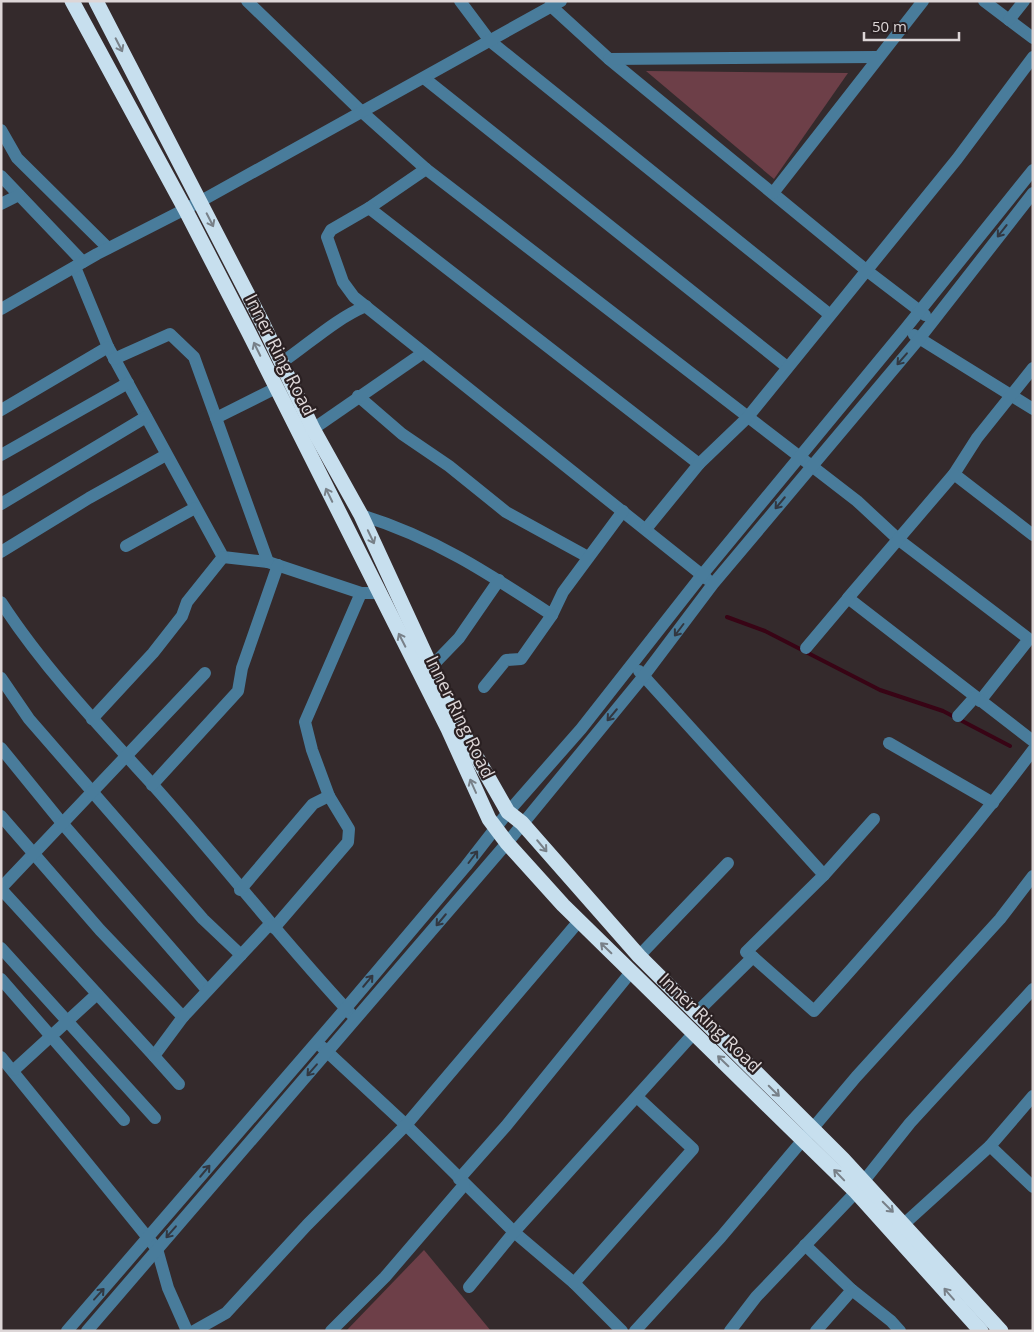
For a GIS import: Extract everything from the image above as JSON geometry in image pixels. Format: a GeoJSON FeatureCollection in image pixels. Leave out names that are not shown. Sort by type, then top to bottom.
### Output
{"type":"FeatureCollection","features":[{"type":"Feature","properties":{"kind":"highway","name":"Inner Ring Road"},"geometry":{"type":"LineString","coordinates":[[72,1],[185,209],[448,729],[488,819],[507,843],[579,921],[694,1033],[807,1133]]}},
{"type":"Feature","properties":{"kind":"highway","name":"Inner Ring Road"},"geometry":{"type":"LineString","coordinates":[[96,1],[201,201],[313,429],[361,515],[456,721],[508,812],[522,823],[639,956],[859,1187],[981,1331]]}},
{"type":"Feature","properties":{"kind":"highway","name":"Inner Ring Road"},"geometry":{"type":"LineString","coordinates":[[859,1187],[904,1224],[1001,1331]]}},
{"type":"Feature","properties":{"kind":"street"},"geometry":{"type":"LineString","coordinates":[[247,1],[361,111],[426,169],[857,501],[899,540],[1032,638],[978,699],[958,716]]}},
{"type":"Feature","properties":{"kind":"street"},"geometry":{"type":"LineString","coordinates":[[460,1],[490,41],[829,314]]}},
{"type":"Feature","properties":{"kind":"street"},"geometry":{"type":"LineString","coordinates":[[772,193],[877,57],[923,1]]}},
{"type":"Feature","properties":{"kind":"street"},"geometry":{"type":"LineString","coordinates":[[984,1],[1033,38]]}},
{"type":"Feature","properties":{"kind":"street"},"geometry":{"type":"LineString","coordinates":[[1009,20],[1024,1]]}},
{"type":"Feature","properties":{"kind":"street"},"geometry":{"type":"LineString","coordinates":[[1,309],[108,248],[201,201],[361,111],[424,78],[555,3],[609,59],[866,270],[932,320]]}},
{"type":"Feature","properties":{"kind":"street"},"geometry":{"type":"LineString","coordinates":[[609,59],[877,57]]}},
{"type":"Feature","properties":{"kind":"street"},"geometry":{"type":"LineString","coordinates":[[646,528],[699,464],[747,418],[829,314],[957,160],[1033,57]]}},
{"type":"Feature","properties":{"kind":"street"},"geometry":{"type":"LineString","coordinates":[[424,78],[787,367]]}},
{"type":"Feature","properties":{"kind":"street"},"geometry":{"type":"LineString","coordinates":[[1,130],[17,158],[108,248]]}},
{"type":"Feature","properties":{"kind":"street"},"geometry":{"type":"LineString","coordinates":[[426,169],[369,208],[331,230],[327,237],[343,282],[354,297],[623,512],[646,528],[713,584]]}},
{"type":"Feature","properties":{"kind":"street"},"geometry":{"type":"LineString","coordinates":[[67,1331],[316,1040],[346,1008],[466,866],[508,812],[581,728],[702,575],[920,311],[1033,170]]}},
{"type":"Feature","properties":{"kind":"street"},"geometry":{"type":"LineString","coordinates":[[1,176],[79,264],[108,347],[223,557]]}},
{"type":"Feature","properties":{"kind":"street"},"geometry":{"type":"LineString","coordinates":[[87,1331],[507,843],[643,677],[713,584],[919,339],[1033,193]]}},
{"type":"Feature","properties":{"kind":"street"},"geometry":{"type":"LineString","coordinates":[[1,204],[19,195]]}},
{"type":"Feature","properties":{"kind":"street"},"geometry":{"type":"LineString","coordinates":[[369,208],[699,464]]}},
{"type":"Feature","properties":{"kind":"street"},"geometry":{"type":"LineString","coordinates":[[281,363],[315,340],[345,315],[366,306]]}},
{"type":"Feature","properties":{"kind":"street"},"geometry":{"type":"LineString","coordinates":[[906,328],[919,339],[1012,394],[1033,409]]}},
{"type":"Feature","properties":{"kind":"street"},"geometry":{"type":"LineString","coordinates":[[114,359],[170,334],[194,357],[273,564],[242,668],[238,691],[152,785]]}},
{"type":"Feature","properties":{"kind":"street"},"geometry":{"type":"LineString","coordinates":[[1,410],[108,347]]}},
{"type":"Feature","properties":{"kind":"street"},"geometry":{"type":"LineString","coordinates":[[313,429],[358,396],[423,353]]}},
{"type":"Feature","properties":{"kind":"street"},"geometry":{"type":"LineString","coordinates":[[806,648],[954,474],[977,438],[1033,368]]}},
{"type":"Feature","properties":{"kind":"street"},"geometry":{"type":"LineString","coordinates":[[1,455],[128,383]]}},
{"type":"Feature","properties":{"kind":"street"},"geometry":{"type":"LineString","coordinates":[[216,418],[276,388]]}},
{"type":"Feature","properties":{"kind":"street"},"geometry":{"type":"LineString","coordinates":[[358,396],[402,434],[448,466],[506,512],[588,557]]}},
{"type":"Feature","properties":{"kind":"street"},"geometry":{"type":"LineString","coordinates":[[1,504],[146,417]]}},
{"type":"Feature","properties":{"kind":"street"},"geometry":{"type":"LineString","coordinates":[[1,552],[89,498],[166,455]]}},
{"type":"Feature","properties":{"kind":"street"},"geometry":{"type":"LineString","coordinates":[[954,474],[1033,535]]}},
{"type":"Feature","properties":{"kind":"street"},"geometry":{"type":"LineString","coordinates":[[126,546],[195,508]]}},
{"type":"Feature","properties":{"kind":"street"},"geometry":{"type":"LineString","coordinates":[[484,687],[506,660],[521,659],[552,615],[563,592],[623,512]]}},
{"type":"Feature","properties":{"kind":"street"},"geometry":{"type":"LineString","coordinates":[[361,515],[400,527],[468,560],[552,615]]}},
{"type":"Feature","properties":{"kind":"street"},"geometry":{"type":"LineString","coordinates":[[223,557],[273,564],[361,593],[378,593]]}},
{"type":"Feature","properties":{"kind":"street"},"geometry":{"type":"LineString","coordinates":[[92,719],[153,653],[182,616],[187,602],[223,557]]}},
{"type":"Feature","properties":{"kind":"street"},"geometry":{"type":"LineString","coordinates":[[431,667],[459,638],[498,580]]}},
{"type":"Feature","properties":{"kind":"street"},"geometry":{"type":"LineString","coordinates":[[154,1056],[183,1017],[207,990],[272,926],[348,842],[349,829],[329,796],[312,750],[305,722],[361,593]]}},
{"type":"Feature","properties":{"kind":"street"},"geometry":{"type":"LineString","coordinates":[[849,597],[1033,741]]}},
{"type":"Feature","properties":{"kind":"street"},"geometry":{"type":"LineString","coordinates":[[1,602],[92,719],[152,785],[240,890],[356,1019]]}},
{"type":"Feature","properties":{"kind":"street"},"geometry":{"type":"LineString","coordinates":[[633,662],[643,677],[824,875]]}},
{"type":"Feature","properties":{"kind":"street"},"geometry":{"type":"LineString","coordinates":[[179,1084],[1,889],[205,673]]}},
{"type":"Feature","properties":{"kind":"street"},"geometry":{"type":"LineString","coordinates":[[1,678],[29,719],[92,792],[203,919],[241,955]]}},
{"type":"Feature","properties":{"kind":"street"},"geometry":{"type":"LineString","coordinates":[[889,743],[993,803]]}},
{"type":"Feature","properties":{"kind":"street"},"geometry":{"type":"LineString","coordinates":[[1,748],[62,823],[207,990]]}},
{"type":"Feature","properties":{"kind":"street"},"geometry":{"type":"LineString","coordinates":[[874,820],[824,875],[746,952],[814,1011],[901,915],[993,803],[1033,750]]}},
{"type":"Feature","properties":{"kind":"street"},"geometry":{"type":"LineString","coordinates":[[240,890],[313,804],[329,796]]}},
{"type":"Feature","properties":{"kind":"street"},"geometry":{"type":"LineString","coordinates":[[1,816],[100,930],[183,1017]]}},
{"type":"Feature","properties":{"kind":"street"},"geometry":{"type":"LineString","coordinates":[[639,956],[728,863]]}},
{"type":"Feature","properties":{"kind":"street"},"geometry":{"type":"LineString","coordinates":[[635,1331],[721,1237],[807,1133],[1000,919],[1033,876]]}},
{"type":"Feature","properties":{"kind":"street"},"geometry":{"type":"LineString","coordinates":[[194,1331],[226,1313],[307,1225],[406,1124],[579,921]]}},
{"type":"Feature","properties":{"kind":"street"},"geometry":{"type":"LineString","coordinates":[[1,948],[155,1118]]}},
{"type":"Feature","properties":{"kind":"street"},"geometry":{"type":"LineString","coordinates":[[694,1014],[753,957]]}},
{"type":"Feature","properties":{"kind":"street"},"geometry":{"type":"LineString","coordinates":[[331,1331],[385,1277],[632,972]]}},
{"type":"Feature","properties":{"kind":"street"},"geometry":{"type":"LineString","coordinates":[[1,979],[124,1120]]}},
{"type":"Feature","properties":{"kind":"street"},"geometry":{"type":"LineString","coordinates":[[730,1331],[756,1297],[859,1187],[910,1123],[1033,989]]}},
{"type":"Feature","properties":{"kind":"street"},"geometry":{"type":"LineString","coordinates":[[14,1070],[97,994]]}},
{"type":"Feature","properties":{"kind":"street"},"geometry":{"type":"LineString","coordinates":[[469,1287],[514,1232],[694,1033]]}},
{"type":"Feature","properties":{"kind":"street"},"geometry":{"type":"LineString","coordinates":[[316,1040],[406,1124],[461,1182],[514,1232],[574,1283],[622,1331]]}},
{"type":"Feature","properties":{"kind":"street"},"geometry":{"type":"LineString","coordinates":[[1,1057],[14,1070],[157,1249],[168,1288],[187,1331]]}},
{"type":"Feature","properties":{"kind":"street"},"geometry":{"type":"LineString","coordinates":[[904,1224],[990,1146],[1033,1096]]}},
{"type":"Feature","properties":{"kind":"street"},"geometry":{"type":"LineString","coordinates":[[574,1283],[693,1149],[637,1097]]}},
{"type":"Feature","properties":{"kind":"street"},"geometry":{"type":"LineString","coordinates":[[990,1146],[1033,1187]]}},
{"type":"Feature","properties":{"kind":"street"},"geometry":{"type":"LineString","coordinates":[[805,1245],[852,1290],[900,1331]]}},
{"type":"Feature","properties":{"kind":"street"},"geometry":{"type":"LineString","coordinates":[[816,1331],[852,1290]]}},
{"type":"Feature","properties":{"kind":"shaded area"},"geometry":{"type":"Polygon","coordinates":[[[646,71],[848,73],[774,179],[646,71]]]}},
{"type":"Feature","properties":{"kind":"shaded area"},"geometry":{"type":"Polygon","coordinates":[[[424,1250],[491,1331],[346,1331],[424,1250]]]}},
{"type":"Feature","properties":{"kind":"waterway"},"geometry":{"type":"LineString","coordinates":[[727,617],[765,631],[880,690],[943,711],[1010,746]]}}]}
